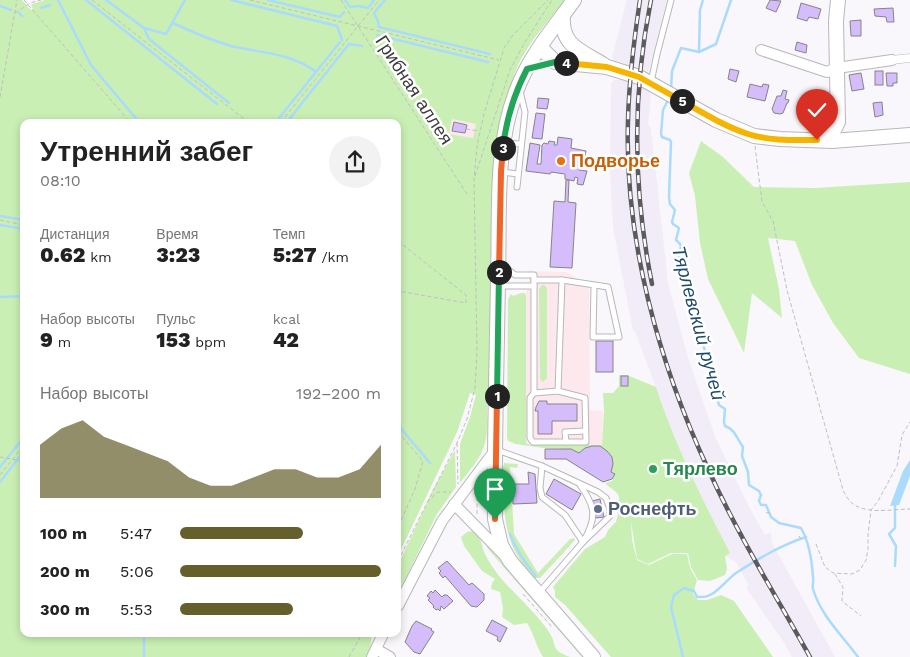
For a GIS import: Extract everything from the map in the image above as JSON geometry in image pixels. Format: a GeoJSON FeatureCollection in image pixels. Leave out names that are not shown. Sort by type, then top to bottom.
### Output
{"type":"FeatureCollection","features":[{"type":"Feature","properties":{"kind":"main road"},"geometry":{"type":"LineString","coordinates":[[574,0],[543,43],[519,85],[509,112],[503,143],[498,286],[495,504],[497,531],[510,561],[593,657]]}},
{"type":"Feature","properties":{"kind":"main road"},"geometry":{"type":"LineString","coordinates":[[838,0],[836,10],[838,122],[845,140]]}},
{"type":"Feature","properties":{"kind":"main road"},"geometry":{"type":"LineString","coordinates":[[563,15],[564,34],[569,42],[607,67],[654,85],[721,122],[754,136],[780,139],[845,140],[910,135]]}},
{"type":"Feature","properties":{"kind":"main road"},"geometry":{"type":"LineString","coordinates":[[543,43],[569,42]]}},
{"type":"Feature","properties":{"kind":"main road"},"geometry":{"type":"LineString","coordinates":[[543,43],[555,62]]}},
{"type":"Feature","properties":{"kind":"main road"},"geometry":{"type":"LineString","coordinates":[[527,69],[555,62],[607,67]]}},
{"type":"Feature","properties":{"kind":"main road"},"geometry":{"type":"LineString","coordinates":[[817,140],[832,132],[838,122]]}},
{"type":"Feature","properties":{"kind":"street"},"geometry":{"type":"LineString","coordinates":[[762,50],[827,72],[837,68],[910,58]]}},
{"type":"Feature","properties":{"kind":"street"},"geometry":{"type":"LineString","coordinates":[[401,600],[438,528],[496,449]]}},
{"type":"Feature","properties":{"kind":"street"},"geometry":{"type":"LineString","coordinates":[[454,504],[510,561]]}},
{"type":"Feature","properties":{"kind":"street"},"geometry":{"type":"LineString","coordinates":[[382,637],[374,653],[390,657]]}},
{"type":"Feature","properties":{"kind":"lane"},"geometry":{"type":"LineString","coordinates":[[654,85],[656,54],[671,0]]}},
{"type":"Feature","properties":{"kind":"lane"},"geometry":{"type":"LineString","coordinates":[[517,187],[525,112],[519,85]]}},
{"type":"Feature","properties":{"kind":"lane"},"geometry":{"type":"LineString","coordinates":[[503,143],[521,144]]}},
{"type":"Feature","properties":{"kind":"lane"},"geometry":{"type":"LineString","coordinates":[[501,172],[518,174]]}},
{"type":"Feature","properties":{"kind":"lane"},"geometry":{"type":"LineString","coordinates":[[499,262],[514,275],[534,275],[534,393],[530,398],[530,438],[533,442],[586,442],[585,398],[558,391],[534,393]]}},
{"type":"Feature","properties":{"kind":"lane"},"geometry":{"type":"LineString","coordinates":[[534,280],[562,280],[608,287],[619,337],[593,337],[594,285]]}},
{"type":"Feature","properties":{"kind":"lane"},"geometry":{"type":"LineString","coordinates":[[558,391],[562,280]]}},
{"type":"Feature","properties":{"kind":"lane"},"geometry":{"type":"LineString","coordinates":[[498,286],[534,286]]}},
{"type":"Feature","properties":{"kind":"lane"},"geometry":{"type":"LineString","coordinates":[[566,442],[565,432],[585,431]]}},
{"type":"Feature","properties":{"kind":"lane"},"geometry":{"type":"LineString","coordinates":[[496,449],[542,466],[603,495],[610,509],[610,516],[583,542],[538,594]]}},
{"type":"Feature","properties":{"kind":"lane"},"geometry":{"type":"LineString","coordinates":[[542,466],[540,488],[542,497],[565,515],[583,542]]}},
{"type":"Feature","properties":{"kind":"lane"},"geometry":{"type":"LineString","coordinates":[[580,484],[589,499],[594,519],[583,542]]}},
{"type":"Feature","properties":{"kind":"path"},"geometry":{"type":"LineString","coordinates":[[0,97],[17,0]]}},
{"type":"Feature","properties":{"kind":"path"},"geometry":{"type":"LineString","coordinates":[[24,0],[127,119]]}},
{"type":"Feature","properties":{"kind":"path"},"geometry":{"type":"LineString","coordinates":[[14,13],[28,4],[40,0]]}},
{"type":"Feature","properties":{"kind":"path"},"geometry":{"type":"LineString","coordinates":[[92,0],[244,119]]}},
{"type":"Feature","properties":{"kind":"path"},"geometry":{"type":"LineString","coordinates":[[250,0],[499,61]]}},
{"type":"Feature","properties":{"kind":"path","name":"Грибная аллея"},"geometry":{"type":"LineString","coordinates":[[341,0],[466,194]]}},
{"type":"Feature","properties":{"kind":"path"},"geometry":{"type":"LineString","coordinates":[[283,119],[379,0]]}},
{"type":"Feature","properties":{"kind":"path"},"geometry":{"type":"LineString","coordinates":[[401,555],[457,443],[470,408],[476,376],[474,197],[475,164],[480,132],[499,61],[508,41],[548,0]]}},
{"type":"Feature","properties":{"kind":"path"},"geometry":{"type":"LineString","coordinates":[[466,129],[480,132]]}},
{"type":"Feature","properties":{"kind":"path"},"geometry":{"type":"LineString","coordinates":[[754,136],[756,166],[762,192],[762,202],[773,221],[787,290],[843,490],[851,502],[861,508],[871,510],[910,509]]}},
{"type":"Feature","properties":{"kind":"path"},"geometry":{"type":"LineString","coordinates":[[0,220],[20,224]]}},
{"type":"Feature","properties":{"kind":"path"},"geometry":{"type":"LineString","coordinates":[[401,243],[466,295],[466,303],[401,292]]}},
{"type":"Feature","properties":{"kind":"path"},"geometry":{"type":"LineString","coordinates":[[816,544],[825,567],[835,573],[852,574],[860,570],[866,560],[871,510],[897,466],[902,436],[910,422]]}},
{"type":"Feature","properties":{"kind":"path"},"geometry":{"type":"LineString","coordinates":[[401,436],[422,461],[415,489],[401,520]]}},
{"type":"Feature","properties":{"kind":"path"},"geometry":{"type":"LineString","coordinates":[[457,443],[458,488]]}},
{"type":"Feature","properties":{"kind":"path"},"geometry":{"type":"LineString","coordinates":[[0,474],[20,450]]}},
{"type":"Feature","properties":{"kind":"path"},"geometry":{"type":"LineString","coordinates":[[0,457],[20,462]]}},
{"type":"Feature","properties":{"kind":"path"},"geometry":{"type":"LineString","coordinates":[[477,515],[477,492],[486,490]]}},
{"type":"Feature","properties":{"kind":"path"},"geometry":{"type":"LineString","coordinates":[[426,502],[441,491],[454,493]]}},
{"type":"Feature","properties":{"kind":"path"},"geometry":{"type":"LineString","coordinates":[[766,513],[772,512]]}},
{"type":"Feature","properties":{"kind":"path"},"geometry":{"type":"LineString","coordinates":[[799,536],[802,541]]}},
{"type":"Feature","properties":{"kind":"path"},"geometry":{"type":"LineString","coordinates":[[835,573],[843,588],[842,601],[861,616]]}},
{"type":"Feature","properties":{"kind":"path"},"geometry":{"type":"LineString","coordinates":[[349,657],[360,637]]}},
{"type":"Feature","properties":{"kind":"shaded area"},"geometry":{"type":"Polygon","coordinates":[[[627,0],[667,0],[646,81],[651,95],[648,124],[651,129],[668,283],[688,358],[715,436],[748,505],[765,535],[771,532],[772,543],[835,657],[792,657],[746,588],[749,586],[736,562],[725,556],[729,553],[675,439],[635,331],[633,331],[613,227],[610,171],[611,84],[614,80],[624,80],[626,64],[614,61],[612,57],[627,0]]]}},
{"type":"Feature","properties":{"kind":"shaded area"},"geometry":{"type":"Polygon","coordinates":[[[452,119],[476,124],[473,138],[449,134],[452,119]]]}},
{"type":"Feature","properties":{"kind":"shaded area"},"geometry":{"type":"Polygon","coordinates":[[[529,271],[566,272],[583,282],[589,289],[590,410],[603,411],[602,445],[529,444],[525,440],[526,292],[529,282],[529,271]]]}},
{"type":"Feature","properties":{"kind":"green space"},"geometry":{"type":"Polygon","coordinates":[[[0,0],[22,0],[31,10],[33,9],[32,4],[45,0],[565,0],[519,62],[511,87],[486,439],[476,463],[460,483],[460,444],[476,395],[470,393],[457,432],[401,550],[401,119],[20,119],[20,637],[370,637],[370,648],[366,657],[0,657],[0,0]],[[452,119],[449,134],[473,138],[476,124],[452,119]]]}},
{"type":"Feature","properties":{"kind":"green space"},"geometry":{"type":"Polygon","coordinates":[[[701,141],[723,157],[754,187],[816,188],[910,182],[910,374],[859,358],[833,323],[812,285],[795,241],[768,238],[779,289],[782,318],[752,293],[744,353],[708,279],[700,243],[695,196],[689,173],[701,141]]]}},
{"type":"Feature","properties":{"kind":"green space"},"geometry":{"type":"Polygon","coordinates":[[[542,285],[547,288],[547,378],[543,382],[540,379],[539,289],[542,285]]]}},
{"type":"Feature","properties":{"kind":"green space"},"geometry":{"type":"Polygon","coordinates":[[[525,293],[526,296],[526,443],[530,445],[602,445],[603,393],[613,393],[619,386],[619,375],[627,375],[656,387],[680,451],[730,553],[725,556],[727,569],[725,575],[710,581],[698,580],[691,567],[688,553],[671,553],[648,564],[637,559],[631,522],[632,540],[637,560],[649,565],[672,554],[687,554],[690,568],[697,580],[693,594],[698,600],[707,600],[721,595],[734,601],[773,657],[611,657],[565,605],[555,597],[553,587],[585,549],[605,537],[608,530],[616,522],[618,514],[615,507],[619,495],[605,483],[612,481],[615,474],[611,472],[611,457],[604,448],[592,446],[579,453],[571,449],[543,448],[508,441],[508,299],[511,294],[513,296],[525,293]]]}},
{"type":"Feature","properties":{"kind":"green space"},"geometry":{"type":"Polygon","coordinates":[[[455,450],[456,487],[437,514],[401,588],[401,559],[434,488],[455,450]]]}},
{"type":"Feature","properties":{"kind":"green space"},"geometry":{"type":"Polygon","coordinates":[[[504,463],[518,464],[517,468],[510,467],[514,534],[538,573],[570,539],[574,538],[575,540],[540,578],[534,578],[519,559],[510,539],[504,507],[504,494],[507,494],[508,475],[502,475],[504,463]]]}},
{"type":"Feature","properties":{"kind":"green space"},"geometry":{"type":"Polygon","coordinates":[[[472,531],[481,541],[487,558],[500,578],[542,622],[552,637],[556,649],[570,657],[543,657],[527,623],[514,625],[502,617],[503,608],[500,592],[491,589],[495,579],[482,571],[464,546],[461,537],[467,532],[472,531]]]}},
{"type":"Feature","properties":{"kind":"green space"},"geometry":{"type":"Polygon","coordinates":[[[486,544],[584,657],[488,549],[486,544]]]}},
{"type":"Feature","properties":{"kind":"water"},"geometry":{"type":"Polygon","coordinates":[[[910,460],[910,476],[899,505],[890,506],[903,471],[910,460]]]}},
{"type":"Feature","properties":{"kind":"building"},"geometry":{"type":"Polygon","coordinates":[[[770,0],[781,1],[776,12],[766,8],[770,0]]]}},
{"type":"Feature","properties":{"kind":"building"},"geometry":{"type":"Polygon","coordinates":[[[801,3],[821,9],[818,19],[809,17],[807,21],[797,18],[801,3]]]}},
{"type":"Feature","properties":{"kind":"building"},"geometry":{"type":"Polygon","coordinates":[[[893,8],[894,22],[887,22],[886,17],[875,16],[874,9],[893,8]]]}},
{"type":"Feature","properties":{"kind":"building"},"geometry":{"type":"Polygon","coordinates":[[[861,20],[861,36],[851,36],[850,21],[861,20]]]}},
{"type":"Feature","properties":{"kind":"building"},"geometry":{"type":"Polygon","coordinates":[[[797,42],[807,45],[806,53],[795,50],[797,42]]]}},
{"type":"Feature","properties":{"kind":"building"},"geometry":{"type":"Polygon","coordinates":[[[730,69],[739,71],[736,82],[728,79],[730,69]]]}},
{"type":"Feature","properties":{"kind":"building"},"geometry":{"type":"Polygon","coordinates":[[[875,71],[883,71],[883,85],[875,85],[875,71]]]}},
{"type":"Feature","properties":{"kind":"building"},"geometry":{"type":"Polygon","coordinates":[[[861,73],[864,89],[852,91],[849,75],[861,73]]]}},
{"type":"Feature","properties":{"kind":"building"},"geometry":{"type":"Polygon","coordinates":[[[886,73],[897,73],[897,83],[893,83],[893,86],[887,86],[886,73]]]}},
{"type":"Feature","properties":{"kind":"building"},"geometry":{"type":"Polygon","coordinates":[[[750,84],[762,87],[763,84],[769,85],[765,101],[747,97],[750,84]]]}},
{"type":"Feature","properties":{"kind":"building"},"geometry":{"type":"Polygon","coordinates":[[[783,90],[787,91],[785,99],[789,100],[788,103],[783,113],[774,113],[772,109],[777,96],[781,96],[783,90]]]}},
{"type":"Feature","properties":{"kind":"building"},"geometry":{"type":"Polygon","coordinates":[[[538,98],[549,99],[547,109],[537,108],[538,98]]]}},
{"type":"Feature","properties":{"kind":"building"},"geometry":{"type":"Polygon","coordinates":[[[882,102],[883,115],[875,117],[873,103],[882,102]]]}},
{"type":"Feature","properties":{"kind":"building"},"geometry":{"type":"Polygon","coordinates":[[[536,113],[545,114],[542,139],[532,138],[536,113]]]}},
{"type":"Feature","properties":{"kind":"building"},"geometry":{"type":"Polygon","coordinates":[[[454,122],[467,125],[465,133],[452,131],[454,122]]]}},
{"type":"Feature","properties":{"kind":"building","name":"Подворье"},"geometry":{"type":"Polygon","coordinates":[[[558,137],[572,139],[571,148],[586,151],[585,157],[580,158],[579,170],[587,171],[583,185],[577,184],[578,178],[575,177],[574,181],[565,179],[565,174],[526,171],[530,143],[540,145],[537,164],[541,164],[542,145],[544,143],[548,144],[549,141],[555,142],[554,145],[557,145],[558,137]]]}},
{"type":"Feature","properties":{"kind":"building"},"geometry":{"type":"Polygon","coordinates":[[[566,180],[569,180],[568,202],[576,203],[572,268],[550,267],[554,201],[565,202],[566,180]]]}},
{"type":"Feature","properties":{"kind":"building"},"geometry":{"type":"Polygon","coordinates":[[[596,341],[613,341],[613,372],[596,372],[596,341]]]}},
{"type":"Feature","properties":{"kind":"building"},"geometry":{"type":"Polygon","coordinates":[[[621,376],[628,376],[628,386],[621,386],[621,376]]]}},
{"type":"Feature","properties":{"kind":"building"},"geometry":{"type":"Polygon","coordinates":[[[539,401],[547,401],[547,404],[577,404],[577,421],[552,421],[552,434],[538,434],[538,411],[535,411],[539,401]]]}},
{"type":"Feature","properties":{"kind":"building"},"geometry":{"type":"Polygon","coordinates":[[[600,446],[612,457],[611,472],[615,474],[612,479],[603,482],[566,459],[545,459],[545,449],[571,449],[579,453],[585,448],[600,446]]]}},
{"type":"Feature","properties":{"kind":"building"},"geometry":{"type":"Polygon","coordinates":[[[528,472],[535,474],[537,503],[513,504],[512,484],[529,484],[528,472]]]}},
{"type":"Feature","properties":{"kind":"building"},"geometry":{"type":"Polygon","coordinates":[[[554,479],[581,494],[572,510],[546,494],[554,479]]]}},
{"type":"Feature","properties":{"kind":"building","name":"Роснефть"},"geometry":{"type":"Polygon","coordinates":[[[600,499],[604,517],[596,518],[592,501],[600,499]]]}},
{"type":"Feature","properties":{"kind":"building"},"geometry":{"type":"Polygon","coordinates":[[[447,561],[469,585],[472,583],[484,594],[484,600],[477,607],[471,606],[445,576],[443,578],[439,573],[441,571],[438,568],[447,561]]]}},
{"type":"Feature","properties":{"kind":"building"},"geometry":{"type":"Polygon","coordinates":[[[435,590],[442,597],[447,595],[453,601],[444,609],[441,606],[440,611],[433,607],[428,600],[430,598],[427,596],[431,591],[433,593],[435,590]]]}},
{"type":"Feature","properties":{"kind":"building"},"geometry":{"type":"Polygon","coordinates":[[[492,620],[507,628],[500,642],[497,640],[498,637],[486,631],[492,620]]]}},
{"type":"Feature","properties":{"kind":"building"},"geometry":{"type":"Polygon","coordinates":[[[416,621],[432,629],[434,632],[420,654],[414,652],[405,642],[416,621]]]}},
{"type":"Feature","properties":{"kind":"waterway"},"geometry":{"type":"LineString","coordinates":[[58,0],[91,65],[136,119]]}},
{"type":"Feature","properties":{"kind":"waterway"},"geometry":{"type":"LineString","coordinates":[[86,0],[217,104]]}},
{"type":"Feature","properties":{"kind":"waterway"},"geometry":{"type":"LineString","coordinates":[[106,0],[144,28],[149,39],[229,103]]}},
{"type":"Feature","properties":{"kind":"waterway"},"geometry":{"type":"LineString","coordinates":[[144,28],[166,34],[185,0]]}},
{"type":"Feature","properties":{"kind":"waterway"},"geometry":{"type":"LineString","coordinates":[[231,0],[337,26],[342,40]]}},
{"type":"Feature","properties":{"kind":"waterway"},"geometry":{"type":"LineString","coordinates":[[268,0],[340,17],[344,12]]}},
{"type":"Feature","properties":{"kind":"waterway"},"geometry":{"type":"LineString","coordinates":[[345,0],[350,7],[368,8],[374,0]]}},
{"type":"Feature","properties":{"kind":"waterway"},"geometry":{"type":"LineString","coordinates":[[385,0],[374,13],[379,27],[490,54]]}},
{"type":"Feature","properties":{"kind":"waterway","name":"Тярлевский ручей"},"geometry":{"type":"LineString","coordinates":[[671,90],[672,71],[681,48],[699,52],[700,10],[703,0]]}},
{"type":"Feature","properties":{"kind":"waterway"},"geometry":{"type":"LineString","coordinates":[[699,52],[716,44],[731,0]]}},
{"type":"Feature","properties":{"kind":"waterway"},"geometry":{"type":"LineString","coordinates":[[41,8],[50,5]]}},
{"type":"Feature","properties":{"kind":"waterway"},"geometry":{"type":"LineString","coordinates":[[0,6],[11,10]]}},
{"type":"Feature","properties":{"kind":"waterway"},"geometry":{"type":"LineString","coordinates":[[19,13],[22,16]]}},
{"type":"Feature","properties":{"kind":"waterway"},"geometry":{"type":"LineString","coordinates":[[173,23],[231,46],[286,57],[316,72]]}},
{"type":"Feature","properties":{"kind":"waterway"},"geometry":{"type":"LineString","coordinates":[[377,35],[488,62]]}},
{"type":"Feature","properties":{"kind":"waterway"},"geometry":{"type":"LineString","coordinates":[[278,119],[340,42]]}},
{"type":"Feature","properties":{"kind":"waterway"},"geometry":{"type":"LineString","coordinates":[[289,119],[349,44],[362,46]]}},
{"type":"Feature","properties":{"kind":"waterway","name":"Тярлевский ручей"},"geometry":{"type":"LineString","coordinates":[[668,100],[663,110],[661,134],[662,137],[671,142],[669,197],[670,204],[675,210],[672,222],[679,228],[676,240],[681,246],[679,256],[689,281],[690,300],[694,308],[713,383],[722,393],[718,401],[719,405],[725,409],[725,426],[734,432],[743,447],[742,456],[748,472],[749,485],[759,491],[761,505],[766,505],[771,517],[779,523],[801,528],[810,552],[813,588],[817,599],[832,625],[858,657]]}},
{"type":"Feature","properties":{"kind":"waterway"},"geometry":{"type":"LineString","coordinates":[[0,216],[20,219]]}},
{"type":"Feature","properties":{"kind":"waterway"},"geometry":{"type":"LineString","coordinates":[[0,225],[20,228]]}},
{"type":"Feature","properties":{"kind":"waterway"},"geometry":{"type":"LineString","coordinates":[[0,297],[20,296]]}},
{"type":"Feature","properties":{"kind":"waterway"},"geometry":{"type":"LineString","coordinates":[[401,429],[430,463]]}},
{"type":"Feature","properties":{"kind":"waterway"},"geometry":{"type":"LineString","coordinates":[[0,467],[20,442]]}},
{"type":"Feature","properties":{"kind":"waterway"},"geometry":{"type":"LineString","coordinates":[[0,482],[20,456]]}},
{"type":"Feature","properties":{"kind":"waterway"},"geometry":{"type":"LineString","coordinates":[[895,505],[895,528],[889,534],[896,546],[895,566]]}},
{"type":"Feature","properties":{"kind":"waterway"},"geometry":{"type":"LineString","coordinates":[[510,534],[521,556],[536,576]]}},
{"type":"Feature","properties":{"kind":"waterway","name":"Тярлевский ручей"},"geometry":{"type":"LineString","coordinates":[[683,657],[671,607],[674,595],[684,588],[694,591],[697,597],[709,596],[736,573],[779,548],[806,537]]}},
{"type":"Feature","properties":{"kind":"waterway"},"geometry":{"type":"LineString","coordinates":[[144,637],[144,657]]}},
{"type":"Feature","properties":{"kind":"railway"},"geometry":{"type":"LineString","coordinates":[[640,0],[629,90],[628,165],[632,210],[648,300],[675,388],[709,471],[745,542],[810,657]]}},
{"type":"Feature","properties":{"kind":"railway"},"geometry":{"type":"LineString","coordinates":[[651,0],[640,71],[637,142],[641,213],[652,284]]}},
{"type":"Feature","properties":{"kind":"place","name":"Подворье"},"geometry":{"type":"Point","coordinates":[561,161]}},
{"type":"Feature","properties":{"kind":"place","name":"Тярлево"},"geometry":{"type":"Point","coordinates":[653,469]}},
{"type":"Feature","properties":{"kind":"place","name":"Роснефть"},"geometry":{"type":"Point","coordinates":[598,509]}},
{"type":"Feature","properties":{"kind":"route"},"geometry":{"type":"LineString","coordinates":[[495,519],[503,143],[515,93],[527,69],[555,62],[607,67],[639,77],[716,120],[748,134],[780,139],[817,140]]}}]}
